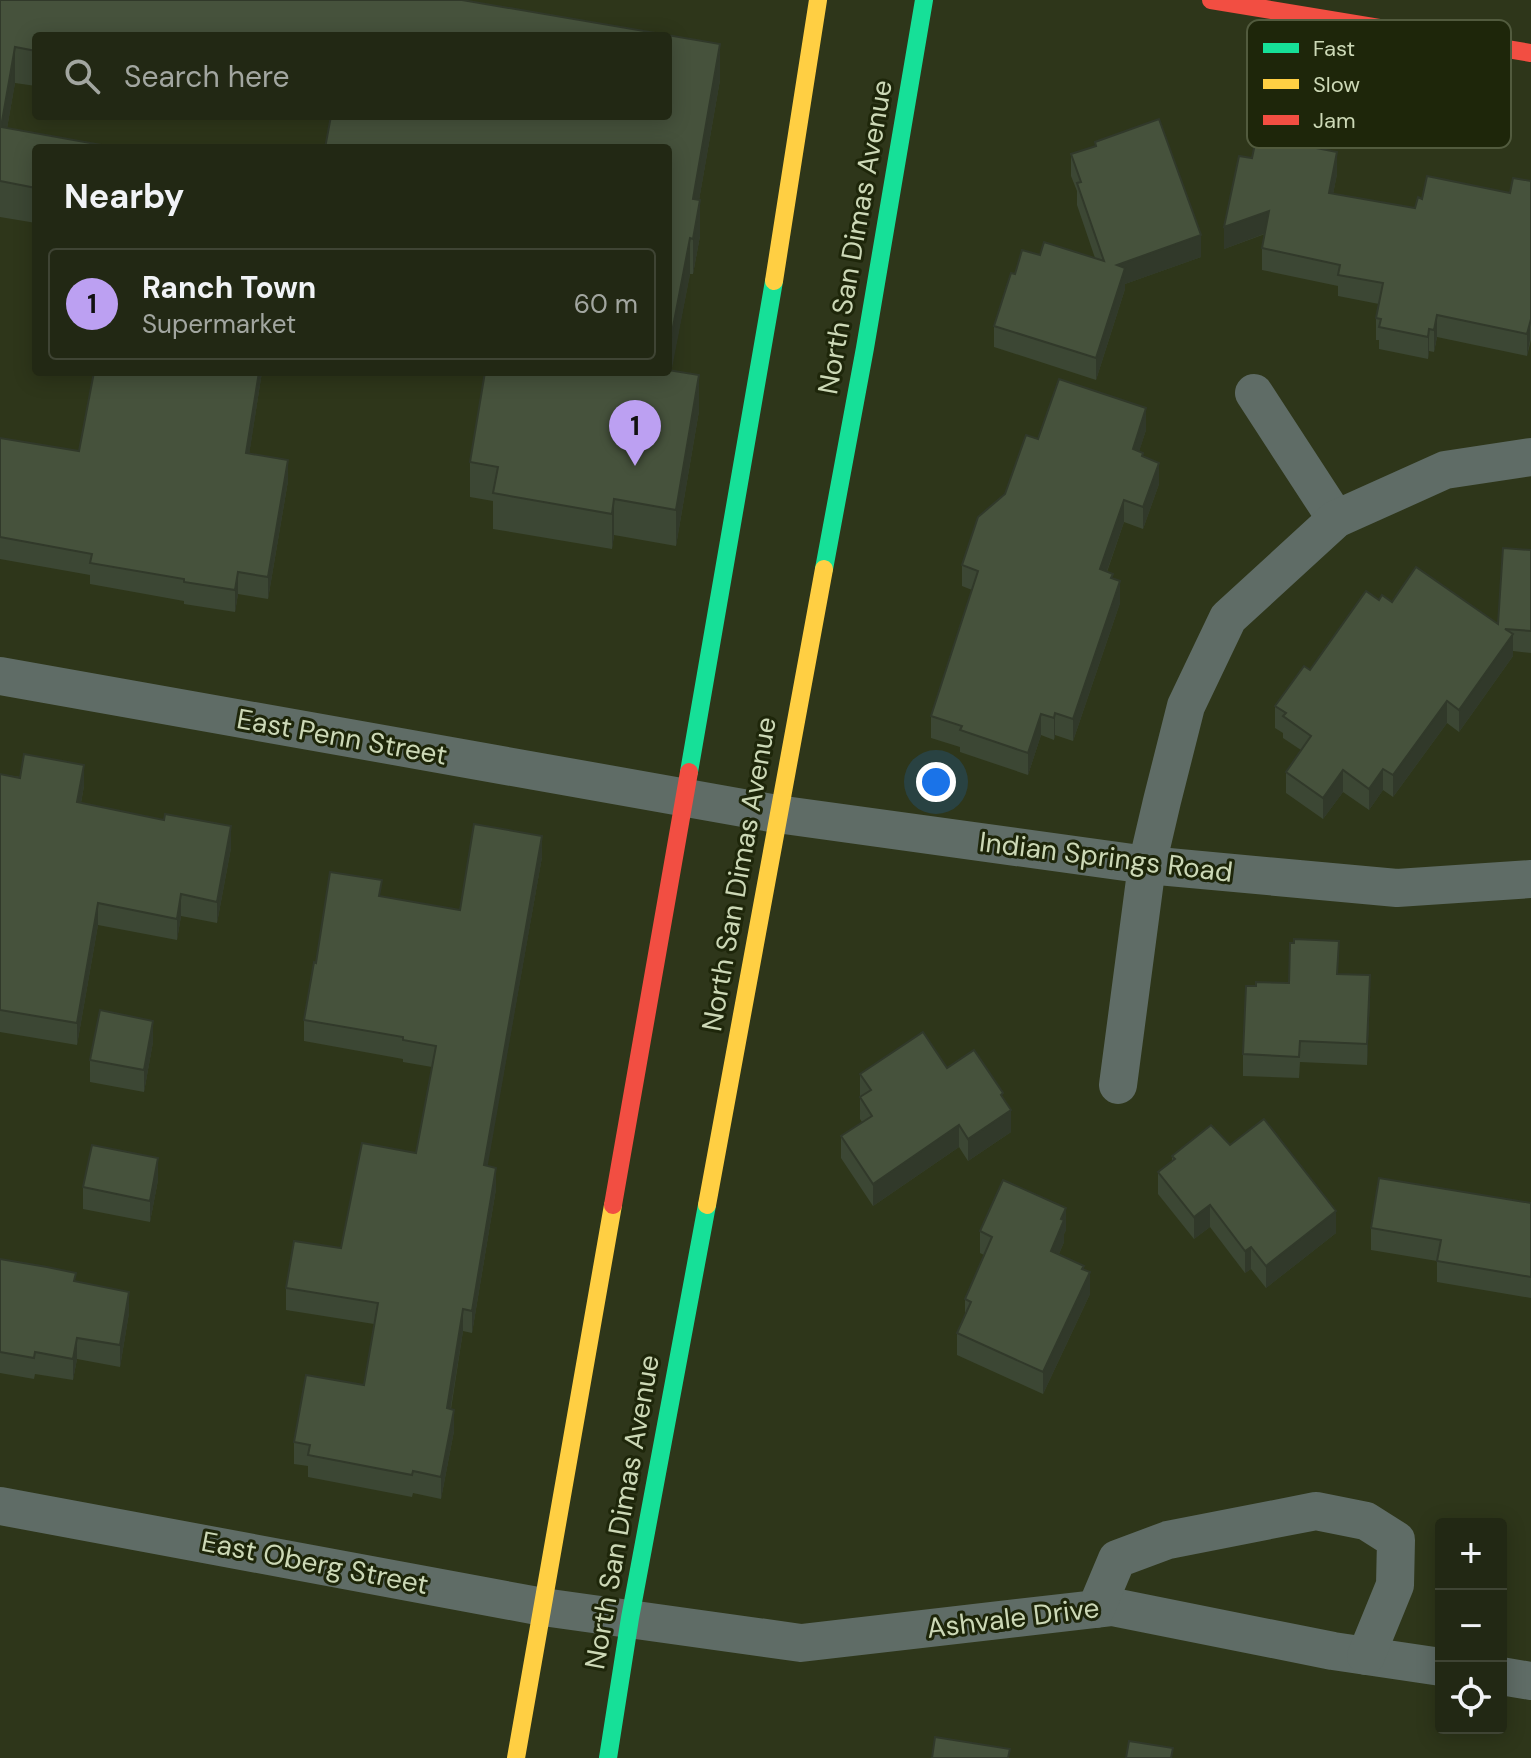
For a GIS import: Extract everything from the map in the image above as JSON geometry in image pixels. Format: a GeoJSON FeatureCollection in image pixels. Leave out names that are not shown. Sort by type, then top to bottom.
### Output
{"type":"FeatureCollection","features":[{"type":"Feature","properties":{"kind":"main road"},"geometry":{"type":"LineString","coordinates":[[516,1758],[757,387],[818,0]]}},
{"type":"Feature","properties":{"kind":"main road","name":"North San Dimas Avenue"},"geometry":{"type":"LineString","coordinates":[[608,1758],[630,1618],[865,348],[924,0]]}},
{"type":"Feature","properties":{"kind":"main road"},"geometry":{"type":"LineString","coordinates":[[1211,0],[1332,20]]}},
{"type":"Feature","properties":{"kind":"main road"},"geometry":{"type":"LineString","coordinates":[[1511,50],[1531,53]]}},
{"type":"Feature","properties":{"kind":"street"},"geometry":{"type":"LineString","coordinates":[[1254,393],[1336,519]]}},
{"type":"Feature","properties":{"kind":"street"},"geometry":{"type":"LineString","coordinates":[[1118,1085],[1147,865],[1186,706],[1228,618],[1336,519],[1445,470],[1531,457]]}},
{"type":"Feature","properties":{"kind":"street","name":"East Penn Street"},"geometry":{"type":"LineString","coordinates":[[0,676],[684,797]]}},
{"type":"Feature","properties":{"kind":"street","name":"Indian Springs Road"},"geometry":{"type":"LineString","coordinates":[[684,797],[777,814],[1147,865],[1397,888],[1531,879]]}},
{"type":"Feature","properties":{"kind":"street","name":"East Oberg Street"},"geometry":{"type":"LineString","coordinates":[[0,1506],[543,1607],[630,1618]]}},
{"type":"Feature","properties":{"kind":"street"},"geometry":{"type":"LineString","coordinates":[[1096,1609],[1117,1559],[1168,1540],[1316,1511],[1366,1521],[1396,1540],[1395,1585],[1366,1656]]}},
{"type":"Feature","properties":{"kind":"street","name":"Ashvale Drive"},"geometry":{"type":"LineString","coordinates":[[630,1618],[801,1643],[1113,1607],[1366,1656],[1435,1666]]}},
{"type":"Feature","properties":{"kind":"street"},"geometry":{"type":"LineString","coordinates":[[1507,1677],[1531,1681]]}},
{"type":"Feature","properties":{"kind":"building"},"geometry":{"type":"Polygon","coordinates":[[[0,0],[462,0],[650,32],[32,32],[32,50],[15,47],[1,127],[96,144],[32,144],[32,187],[0,181],[0,0]]]}},
{"type":"Feature","properties":{"kind":"building"},"geometry":{"type":"Polygon","coordinates":[[[672,36],[720,44],[693,199],[700,200],[672,332],[672,144],[326,144],[330,120],[672,120],[672,36]]]}},
{"type":"Feature","properties":{"kind":"building"},"geometry":{"type":"Polygon","coordinates":[[[1159,119],[1201,235],[1117,265],[1125,268],[1096,358],[994,326],[1022,250],[1040,255],[1044,242],[1104,261],[1077,183],[1081,182],[1071,154],[1159,119]]]}},
{"type":"Feature","properties":{"kind":"building"},"geometry":{"type":"Polygon","coordinates":[[[1254,148],[1316,148],[1337,152],[1329,193],[1415,208],[1418,197],[1422,199],[1427,176],[1510,193],[1513,178],[1531,181],[1531,319],[1527,334],[1437,315],[1434,330],[1429,329],[1428,337],[1379,327],[1381,319],[1376,318],[1383,283],[1338,275],[1340,265],[1262,248],[1269,211],[1224,227],[1239,156],[1252,158],[1254,148]]]}},
{"type":"Feature","properties":{"kind":"building"},"geometry":{"type":"Polygon","coordinates":[[[672,371],[699,375],[676,510],[614,499],[612,514],[493,493],[498,467],[470,462],[484,376],[672,376],[672,371]]]}},
{"type":"Feature","properties":{"kind":"building"},"geometry":{"type":"Polygon","coordinates":[[[93,376],[258,376],[246,453],[288,460],[268,577],[238,572],[235,590],[90,563],[92,554],[0,537],[0,438],[79,451],[93,376]]]}},
{"type":"Feature","properties":{"kind":"building"},"geometry":{"type":"Polygon","coordinates":[[[1059,379],[1146,408],[1133,449],[1159,463],[1143,507],[1124,500],[1100,569],[1113,574],[1111,578],[1120,581],[1073,719],[1055,713],[1054,718],[1041,714],[1028,753],[960,730],[962,726],[931,716],[978,571],[962,565],[978,517],[1005,494],[1026,435],[1038,439],[1059,379]]]}},
{"type":"Feature","properties":{"kind":"building"},"geometry":{"type":"Polygon","coordinates":[[[1503,548],[1531,550],[1531,631],[1505,629],[1513,634],[1459,710],[1447,701],[1393,775],[1383,769],[1369,789],[1343,770],[1323,798],[1286,772],[1311,736],[1283,716],[1286,713],[1275,706],[1304,666],[1310,670],[1366,591],[1379,600],[1382,595],[1392,602],[1416,567],[1498,624],[1503,548]]]}},
{"type":"Feature","properties":{"kind":"building"},"geometry":{"type":"Polygon","coordinates":[[[24,754],[84,765],[77,802],[164,820],[165,814],[231,826],[217,902],[181,894],[177,919],[98,903],[77,1023],[0,1010],[0,774],[20,778],[24,754]]]}},
{"type":"Feature","properties":{"kind":"building"},"geometry":{"type":"Polygon","coordinates":[[[474,824],[542,836],[484,1165],[496,1168],[472,1311],[463,1309],[447,1408],[454,1410],[441,1477],[413,1471],[412,1475],[308,1455],[310,1445],[294,1442],[306,1375],[364,1385],[378,1303],[286,1288],[294,1241],[341,1248],[362,1143],[416,1153],[436,1046],[403,1040],[403,1037],[304,1020],[330,872],[382,880],[379,896],[460,910],[474,824]]]}},
{"type":"Feature","properties":{"kind":"building"},"geometry":{"type":"Polygon","coordinates":[[[1294,939],[1339,941],[1337,974],[1370,975],[1367,1044],[1300,1041],[1299,1057],[1243,1054],[1246,986],[1256,986],[1256,982],[1289,983],[1290,943],[1294,943],[1294,939]]]}},
{"type":"Feature","properties":{"kind":"building"},"geometry":{"type":"Polygon","coordinates":[[[100,1010],[153,1021],[144,1070],[90,1060],[100,1010]]]}},
{"type":"Feature","properties":{"kind":"building"},"geometry":{"type":"Polygon","coordinates":[[[923,1032],[947,1068],[974,1050],[1011,1110],[968,1139],[959,1125],[873,1184],[841,1136],[872,1116],[860,1097],[871,1090],[860,1074],[923,1032]]]}},
{"type":"Feature","properties":{"kind":"building"},"geometry":{"type":"Polygon","coordinates":[[[1264,1119],[1336,1211],[1266,1266],[1251,1247],[1245,1251],[1210,1205],[1194,1217],[1158,1172],[1175,1159],[1172,1156],[1211,1125],[1230,1145],[1264,1119]]]}},
{"type":"Feature","properties":{"kind":"building"},"geometry":{"type":"Polygon","coordinates":[[[92,1145],[158,1158],[150,1201],[83,1187],[92,1145]]]}},
{"type":"Feature","properties":{"kind":"building"},"geometry":{"type":"Polygon","coordinates":[[[1379,1178],[1531,1203],[1531,1277],[1437,1261],[1441,1240],[1371,1228],[1379,1178]]]}},
{"type":"Feature","properties":{"kind":"building"},"geometry":{"type":"Polygon","coordinates":[[[1003,1180],[1066,1208],[1051,1251],[1084,1266],[1082,1269],[1090,1272],[1043,1372],[957,1333],[971,1302],[965,1299],[992,1237],[980,1231],[1003,1180]]]}},
{"type":"Feature","properties":{"kind":"building"},"geometry":{"type":"Polygon","coordinates":[[[0,1259],[76,1273],[74,1281],[129,1292],[120,1345],[77,1338],[73,1359],[35,1352],[34,1358],[0,1352],[0,1259]]]}},
{"type":"Feature","properties":{"kind":"building"},"geometry":{"type":"Polygon","coordinates":[[[935,1737],[1010,1749],[1008,1758],[932,1758],[935,1737]]]}},
{"type":"Feature","properties":{"kind":"building"},"geometry":{"type":"Polygon","coordinates":[[[1129,1741],[1173,1748],[1171,1758],[1126,1758],[1129,1741]]]}},
{"type":"Feature","properties":{"kind":"traffic: fast"},"geometry":{"type":"LineString","coordinates":[[824,569],[924,0]]}},
{"type":"Feature","properties":{"kind":"traffic: fast"},"geometry":{"type":"LineString","coordinates":[[689,772],[774,281]]}},
{"type":"Feature","properties":{"kind":"traffic: fast"},"geometry":{"type":"LineString","coordinates":[[608,1758],[630,1618],[707,1205]]}},
{"type":"Feature","properties":{"kind":"traffic: slow"},"geometry":{"type":"LineString","coordinates":[[774,281],[818,0]]}},
{"type":"Feature","properties":{"kind":"traffic: slow"},"geometry":{"type":"LineString","coordinates":[[707,1205],[824,569]]}},
{"type":"Feature","properties":{"kind":"traffic: slow"},"geometry":{"type":"LineString","coordinates":[[516,1758],[613,1205]]}},
{"type":"Feature","properties":{"kind":"traffic: jam"},"geometry":{"type":"LineString","coordinates":[[1211,0],[1332,20]]}},
{"type":"Feature","properties":{"kind":"traffic: jam"},"geometry":{"type":"LineString","coordinates":[[1511,50],[1531,53]]}},
{"type":"Feature","properties":{"kind":"traffic: jam"},"geometry":{"type":"LineString","coordinates":[[613,1205],[689,772]]}},
{"type":"Feature","properties":{"kind":"place","name":"Ranch Town"},"geometry":{"type":"Point","coordinates":[635,466]}}]}
